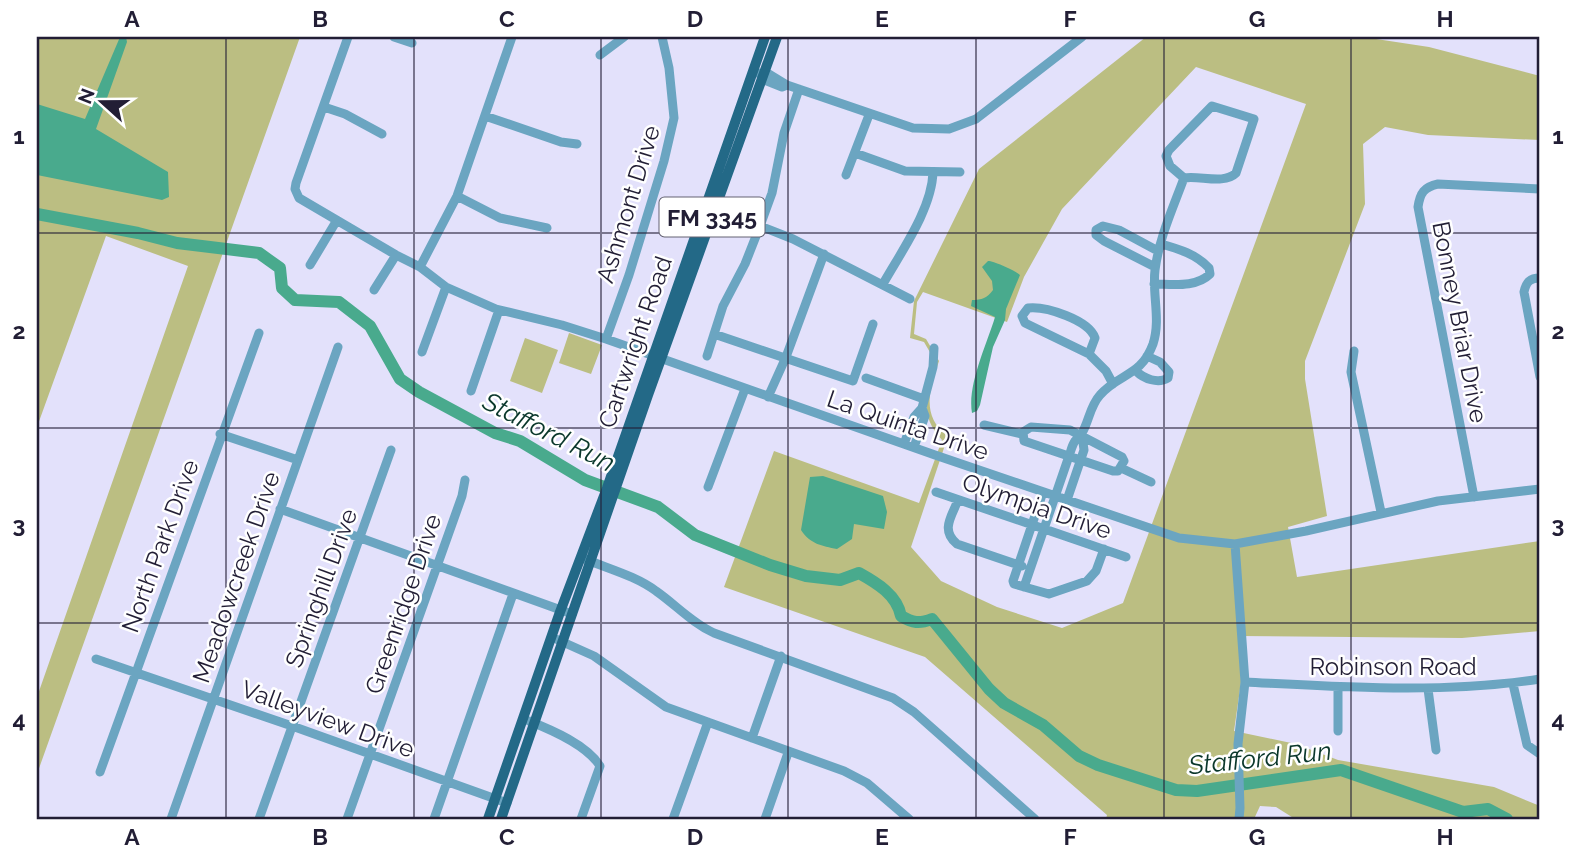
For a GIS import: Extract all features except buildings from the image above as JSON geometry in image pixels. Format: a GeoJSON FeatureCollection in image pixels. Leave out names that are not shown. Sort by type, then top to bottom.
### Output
{"type":"FeatureCollection","features":[{"type":"Feature","properties":{"kind":"main road","name":"Cartwright Road"},"geometry":{"type":"LineString","coordinates":[[758,73],[765,37]]}},
{"type":"Feature","properties":{"kind":"main road","name":"Cartwright Road"},"geometry":{"type":"LineString","coordinates":[[501,819],[563,641],[586,560],[656,357],[758,73],[777,37]]}},
{"type":"Feature","properties":{"kind":"main road","name":"Cartwright Road"},"geometry":{"type":"LineString","coordinates":[[488,819],[560,612],[586,560]]}},
{"type":"Feature","properties":{"kind":"street"},"geometry":{"type":"LineString","coordinates":[[348,37],[324,107],[345,114],[382,134]]}},
{"type":"Feature","properties":{"kind":"street"},"geometry":{"type":"LineString","coordinates":[[394,37],[412,43]]}},
{"type":"Feature","properties":{"kind":"street"},"geometry":{"type":"LineString","coordinates":[[420,267],[457,196],[512,37]]}},
{"type":"Feature","properties":{"kind":"street"},"geometry":{"type":"LineString","coordinates":[[600,55],[624,37]]}},
{"type":"Feature","properties":{"kind":"street","name":"Ashmont Drive"},"geometry":{"type":"LineString","coordinates":[[606,339],[660,174],[674,118],[669,68],[662,37]]}},
{"type":"Feature","properties":{"kind":"street"},"geometry":{"type":"LineString","coordinates":[[758,73],[769,74],[787,85],[869,115],[913,128],[939,130],[964,125],[998,103],[1082,37]]}},
{"type":"Feature","properties":{"kind":"street"},"geometry":{"type":"LineString","coordinates":[[707,356],[723,306],[745,264],[772,192],[782,141],[799,89]]}},
{"type":"Feature","properties":{"kind":"street"},"geometry":{"type":"LineString","coordinates":[[1212,106],[1254,119],[1236,173],[1232,177],[1184,178],[1170,166],[1166,156],[1168,150],[1212,106]]}},
{"type":"Feature","properties":{"kind":"street","name":"La Quinta Drive"},"geometry":{"type":"LineString","coordinates":[[324,107],[296,183],[296,194],[420,267],[446,287],[499,310],[606,339],[1179,538],[1235,544],[1438,501],[1540,489]]}},
{"type":"Feature","properties":{"kind":"street"},"geometry":{"type":"LineString","coordinates":[[846,175],[869,115]]}},
{"type":"Feature","properties":{"kind":"street"},"geometry":{"type":"LineString","coordinates":[[485,116],[561,142],[577,144]]}},
{"type":"Feature","properties":{"kind":"street"},"geometry":{"type":"LineString","coordinates":[[855,153],[905,171],[960,172]]}},
{"type":"Feature","properties":{"kind":"street"},"geometry":{"type":"LineString","coordinates":[[883,284],[930,195],[933,172]]}},
{"type":"Feature","properties":{"kind":"street"},"geometry":{"type":"LineString","coordinates":[[1067,500],[1084,450],[1082,435],[1096,400],[1113,384],[1136,371],[1147,356],[1155,335],[1155,267],[1184,178]]}},
{"type":"Feature","properties":{"kind":"street","name":"Bonney Briar Drive"},"geometry":{"type":"LineString","coordinates":[[1474,497],[1418,207],[1419,195],[1427,187],[1438,184],[1540,189]]}},
{"type":"Feature","properties":{"kind":"street"},"geometry":{"type":"LineString","coordinates":[[457,196],[500,218],[547,228]]}},
{"type":"Feature","properties":{"kind":"street"},"geometry":{"type":"LineString","coordinates":[[310,265],[337,220]]}},
{"type":"Feature","properties":{"kind":"street"},"geometry":{"type":"LineString","coordinates":[[760,226],[824,254],[910,299]]}},
{"type":"Feature","properties":{"kind":"street"},"geometry":{"type":"LineString","coordinates":[[1154,284],[1189,284],[1201,281],[1210,274],[1209,268],[1186,252],[1160,248],[1103,226],[1096,230],[1096,235],[1104,241],[1155,267]]}},
{"type":"Feature","properties":{"kind":"street"},"geometry":{"type":"LineString","coordinates":[[772,398],[824,254]]}},
{"type":"Feature","properties":{"kind":"street"},"geometry":{"type":"LineString","coordinates":[[374,290],[396,255]]}},
{"type":"Feature","properties":{"kind":"street"},"geometry":{"type":"LineString","coordinates":[[1540,278],[1530,280],[1525,285],[1524,292],[1540,377]]}},
{"type":"Feature","properties":{"kind":"street"},"geometry":{"type":"LineString","coordinates":[[422,352],[446,287]]}},
{"type":"Feature","properties":{"kind":"street"},"geometry":{"type":"LineString","coordinates":[[1090,354],[1095,338],[1088,326],[1042,308],[1025,310],[1022,316],[1025,323],[1090,354],[1106,371],[1113,384]]}},
{"type":"Feature","properties":{"kind":"street"},"geometry":{"type":"LineString","coordinates":[[471,391],[499,310]]}},
{"type":"Feature","properties":{"kind":"street"},"geometry":{"type":"LineString","coordinates":[[714,334],[853,381],[873,324]]}},
{"type":"Feature","properties":{"kind":"street","name":"North Park Drive"},"geometry":{"type":"LineString","coordinates":[[100,772],[259,332]]}},
{"type":"Feature","properties":{"kind":"street","name":"Meadowcreek Drive"},"geometry":{"type":"LineString","coordinates":[[171,819],[338,347]]}},
{"type":"Feature","properties":{"kind":"street"},"geometry":{"type":"LineString","coordinates":[[909,446],[925,416],[923,404],[933,367],[934,348]]}},
{"type":"Feature","properties":{"kind":"street"},"geometry":{"type":"LineString","coordinates":[[1354,351],[1351,372],[1381,512]]}},
{"type":"Feature","properties":{"kind":"street"},"geometry":{"type":"LineString","coordinates":[[1136,371],[1141,376],[1154,380],[1164,381],[1168,378],[1169,372],[1164,365],[1147,356]]}},
{"type":"Feature","properties":{"kind":"street"},"geometry":{"type":"LineString","coordinates":[[866,378],[923,404]]}},
{"type":"Feature","properties":{"kind":"street"},"geometry":{"type":"LineString","coordinates":[[708,488],[745,389]]}},
{"type":"Feature","properties":{"kind":"street"},"geometry":{"type":"LineString","coordinates":[[984,425],[1023,433],[1031,427],[1070,430],[1122,457],[1124,461],[1118,471],[1113,471],[1024,441],[1023,433]]}},
{"type":"Feature","properties":{"kind":"street"},"geometry":{"type":"LineString","coordinates":[[220,434],[298,460]]}},
{"type":"Feature","properties":{"kind":"street"},"geometry":{"type":"LineString","coordinates":[[1024,587],[1075,440],[1082,435]]}},
{"type":"Feature","properties":{"kind":"street","name":"Springhill Drive"},"geometry":{"type":"LineString","coordinates":[[259,819],[391,450]]}},
{"type":"Feature","properties":{"kind":"street"},"geometry":{"type":"LineString","coordinates":[[1121,468],[1151,482]]}},
{"type":"Feature","properties":{"kind":"street","name":"Greenridge Drive"},"geometry":{"type":"LineString","coordinates":[[347,819],[462,496],[465,480]]}},
{"type":"Feature","properties":{"kind":"street","name":"Olympia Drive"},"geometry":{"type":"LineString","coordinates":[[936,492],[1126,556]]}},
{"type":"Feature","properties":{"kind":"street"},"geometry":{"type":"LineString","coordinates":[[1043,492],[1014,584],[1049,594],[1087,581],[1096,572],[1104,549]]}},
{"type":"Feature","properties":{"kind":"street"},"geometry":{"type":"LineString","coordinates":[[958,499],[947,529],[951,539],[957,544],[1030,569]]}},
{"type":"Feature","properties":{"kind":"street"},"geometry":{"type":"LineString","coordinates":[[280,509],[560,612],[572,614]]}},
{"type":"Feature","properties":{"kind":"street"},"geometry":{"type":"LineString","coordinates":[[1235,544],[1245,682],[1238,759],[1241,808],[1239,819]]}},
{"type":"Feature","properties":{"kind":"street"},"geometry":{"type":"LineString","coordinates":[[586,560],[634,578],[656,590],[700,626],[893,698],[914,712],[1035,819]]}},
{"type":"Feature","properties":{"kind":"street"},"geometry":{"type":"LineString","coordinates":[[433,819],[513,594]]}},
{"type":"Feature","properties":{"kind":"street"},"geometry":{"type":"LineString","coordinates":[[551,638],[594,656],[666,707],[844,771],[867,783],[909,819]]}},
{"type":"Feature","properties":{"kind":"street"},"geometry":{"type":"LineString","coordinates":[[752,738],[781,656]]}},
{"type":"Feature","properties":{"kind":"street","name":"Valleyview Drive"},"geometry":{"type":"LineString","coordinates":[[96,659],[507,803]]}},
{"type":"Feature","properties":{"kind":"street","name":"Robinson Road"},"geometry":{"type":"LineString","coordinates":[[1245,682],[1428,689],[1513,684],[1540,679]]}},
{"type":"Feature","properties":{"kind":"street"},"geometry":{"type":"LineString","coordinates":[[1513,684],[1527,745],[1540,754]]}},
{"type":"Feature","properties":{"kind":"street"},"geometry":{"type":"LineString","coordinates":[[1338,687],[1338,731]]}},
{"type":"Feature","properties":{"kind":"street"},"geometry":{"type":"LineString","coordinates":[[1428,689],[1436,750]]}},
{"type":"Feature","properties":{"kind":"street"},"geometry":{"type":"LineString","coordinates":[[523,719],[577,746],[600,766],[582,819]]}},
{"type":"Feature","properties":{"kind":"street"},"geometry":{"type":"LineString","coordinates":[[673,819],[708,722]]}},
{"type":"Feature","properties":{"kind":"street"},"geometry":{"type":"LineString","coordinates":[[765,819],[788,753]]}},
{"type":"Feature","properties":{"kind":"shaded area"},"geometry":{"type":"Polygon","coordinates":[[[37,37],[300,37],[37,774],[37,697],[188,266],[106,236],[37,427],[37,37]]]}},
{"type":"Feature","properties":{"kind":"shaded area"},"geometry":{"type":"Polygon","coordinates":[[[120,37],[126,37],[127,42],[96,129],[168,172],[169,197],[162,200],[37,175],[37,104],[85,119],[120,37]]]}},
{"type":"Feature","properties":{"kind":"shaded area"},"geometry":{"type":"Polygon","coordinates":[[[1146,37],[1363,37],[1429,47],[1540,76],[1540,140],[1428,135],[1385,127],[1363,144],[1365,204],[1305,361],[1305,379],[1327,516],[1288,527],[1297,577],[1540,541],[1540,631],[1462,638],[1239,636],[1241,682],[1234,731],[1296,744],[1338,760],[1494,787],[1540,806],[1540,819],[1295,819],[1276,807],[1260,806],[1254,819],[1106,819],[1107,815],[925,657],[724,587],[774,451],[919,503],[942,440],[929,421],[926,402],[935,361],[924,342],[910,338],[914,301],[979,169],[1146,37]],[[1196,67],[1062,209],[1024,277],[1007,322],[923,292],[917,302],[914,334],[926,339],[939,361],[931,391],[930,411],[939,428],[948,436],[911,547],[941,581],[997,607],[1062,628],[1123,603],[1306,104],[1196,67]]]}},
{"type":"Feature","properties":{"kind":"shaded area"},"geometry":{"type":"Polygon","coordinates":[[[988,261],[1005,266],[1020,275],[993,347],[980,405],[977,411],[972,413],[975,377],[995,317],[971,306],[972,300],[984,298],[993,290],[992,281],[982,267],[988,261]]]}},
{"type":"Feature","properties":{"kind":"shaded area"},"geometry":{"type":"Polygon","coordinates":[[[569,333],[602,345],[591,374],[559,363],[569,333]]]}},
{"type":"Feature","properties":{"kind":"shaded area"},"geometry":{"type":"Polygon","coordinates":[[[525,338],[558,350],[542,393],[510,381],[525,338]]]}},
{"type":"Feature","properties":{"kind":"shaded area"},"geometry":{"type":"Polygon","coordinates":[[[823,476],[883,496],[887,512],[884,529],[854,524],[852,539],[837,549],[808,538],[801,530],[810,477],[823,476]]]}},
{"type":"Feature","properties":{"kind":"waterway","name":"Stafford Run"},"geometry":{"type":"LineString","coordinates":[[37,214],[177,243],[259,253],[280,268],[282,288],[295,300],[339,302],[370,326],[400,379],[495,433],[520,441],[585,480],[658,507],[695,535],[770,565],[806,576],[840,580],[859,573],[873,581],[891,596],[901,616],[916,622],[932,619],[989,689],[1004,703],[1043,725],[1079,756],[1098,765],[1176,790],[1197,791],[1341,770],[1463,812],[1488,809],[1507,819]]}}]}
